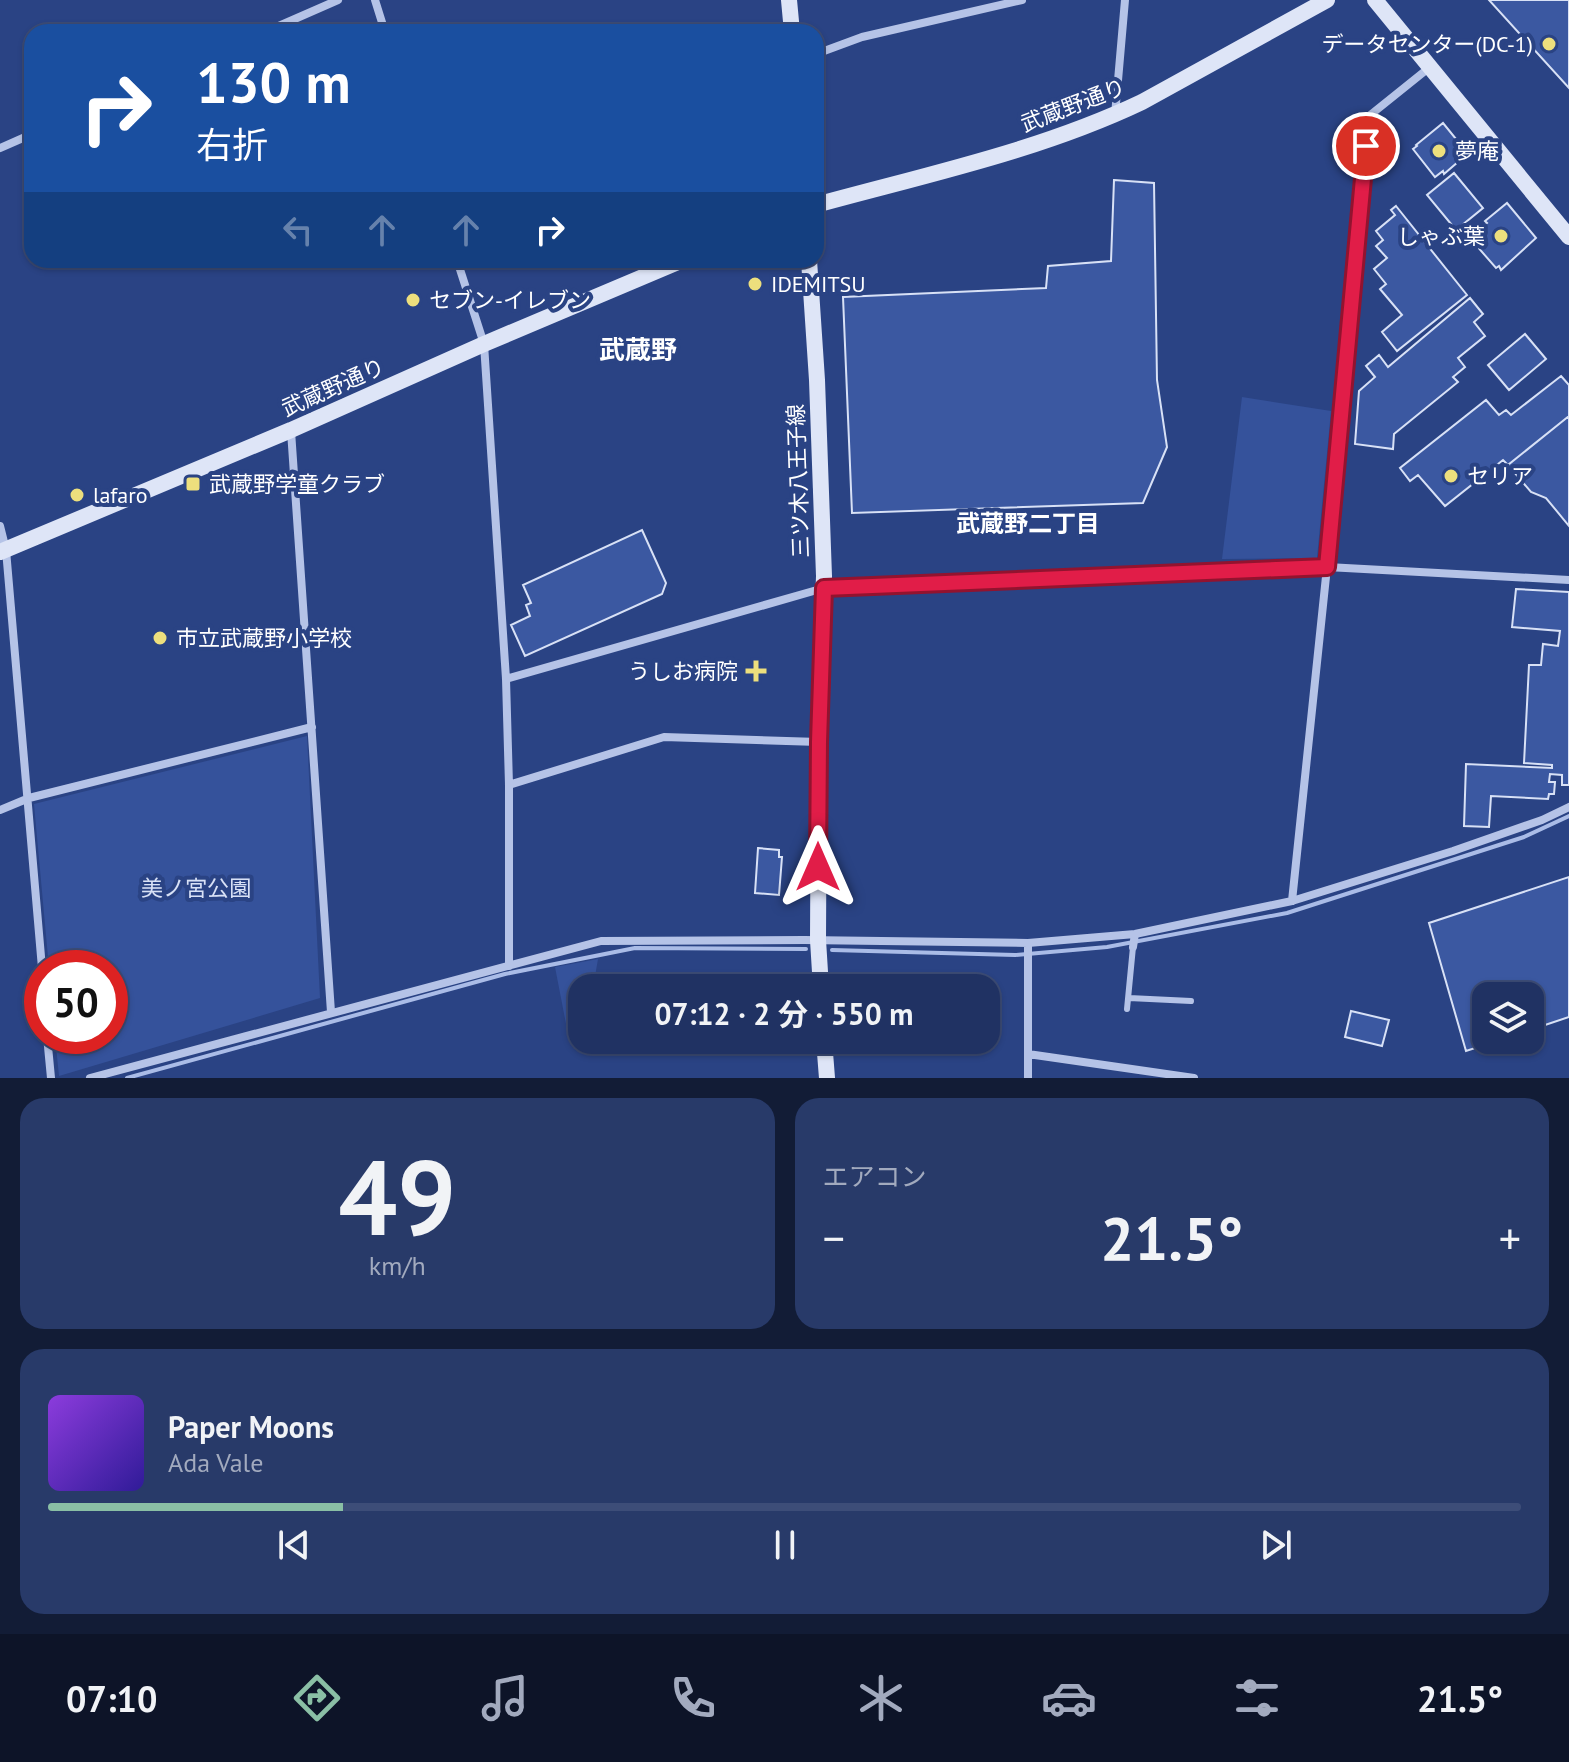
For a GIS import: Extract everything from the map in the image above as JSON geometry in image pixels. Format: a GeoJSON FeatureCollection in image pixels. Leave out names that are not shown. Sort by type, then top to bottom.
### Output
{"type":"FeatureCollection","features":[{"type":"Feature","properties":{"kind":"street"},"geometry":{"type":"LineString","coordinates":[[283,24],[338,0]]}},
{"type":"Feature","properties":{"kind":"street"},"geometry":{"type":"LineString","coordinates":[[375,0],[382,24]]}},
{"type":"Feature","properties":{"kind":"street"},"geometry":{"type":"LineString","coordinates":[[789,0],[791,24]]}},
{"type":"Feature","properties":{"kind":"street"},"geometry":{"type":"LineString","coordinates":[[824,51],[862,37],[1022,0]]}},
{"type":"Feature","properties":{"kind":"street"},"geometry":{"type":"LineString","coordinates":[[1114,115],[1125,0]]}},
{"type":"Feature","properties":{"kind":"street","name":"武蔵野通り"},"geometry":{"type":"LineString","coordinates":[[824,203],[1053,139],[1114,115],[1327,0]]}},
{"type":"Feature","properties":{"kind":"street"},"geometry":{"type":"LineString","coordinates":[[1375,0],[1569,237]]}},
{"type":"Feature","properties":{"kind":"street"},"geometry":{"type":"LineString","coordinates":[[1292,901],[1369,116],[1430,67]]}},
{"type":"Feature","properties":{"kind":"street"},"geometry":{"type":"LineString","coordinates":[[0,148],[24,138]]}},
{"type":"Feature","properties":{"kind":"street"},"geometry":{"type":"LineString","coordinates":[[460,268],[484,344],[506,679],[509,966]]}},
{"type":"Feature","properties":{"kind":"street","name":"武蔵野通り"},"geometry":{"type":"LineString","coordinates":[[3,551],[664,268]]}},
{"type":"Feature","properties":{"kind":"street","name":"三ツ木八王子線"},"geometry":{"type":"LineString","coordinates":[[810,268],[817,380],[824,588],[819,742],[820,974]]}},
{"type":"Feature","properties":{"kind":"street"},"geometry":{"type":"LineString","coordinates":[[291,430],[331,1012]]}},
{"type":"Feature","properties":{"kind":"street"},"geometry":{"type":"LineString","coordinates":[[0,526],[29,798],[41,950]]}},
{"type":"Feature","properties":{"kind":"street"},"geometry":{"type":"LineString","coordinates":[[506,679],[824,588],[1327,567],[1569,580]]}},
{"type":"Feature","properties":{"kind":"street"},"geometry":{"type":"LineString","coordinates":[[0,810],[29,798],[312,727]]}},
{"type":"Feature","properties":{"kind":"street"},"geometry":{"type":"LineString","coordinates":[[509,785],[664,737],[819,742]]}},
{"type":"Feature","properties":{"kind":"street"},"geometry":{"type":"LineString","coordinates":[[90,1078],[601,941],[818,940],[1028,945],[1134,940],[1292,901],[1453,851],[1542,820],[1569,807]]}},
{"type":"Feature","properties":{"kind":"street"},"geometry":{"type":"LineString","coordinates":[[1028,945],[1028,1078]]}},
{"type":"Feature","properties":{"kind":"street"},"geometry":{"type":"LineString","coordinates":[[49,1054],[51,1078]]}},
{"type":"Feature","properties":{"kind":"street"},"geometry":{"type":"LineString","coordinates":[[825,1054],[827,1078]]}},
{"type":"Feature","properties":{"kind":"street"},"geometry":{"type":"LineString","coordinates":[[1028,1054],[1194,1078]]}},
{"type":"Feature","properties":{"kind":"lane"},"geometry":{"type":"LineString","coordinates":[[1127,1009],[1134,940]]}},
{"type":"Feature","properties":{"kind":"lane"},"geometry":{"type":"LineString","coordinates":[[1129,998],[1191,1001]]}},
{"type":"Feature","properties":{"kind":"green space"},"geometry":{"type":"Polygon","coordinates":[[[1242,397],[1331,411],[1317,558],[1222,559],[1242,397]]]}},
{"type":"Feature","properties":{"kind":"green space","name":"美ノ宮公園"},"geometry":{"type":"Polygon","coordinates":[[[307,736],[320,998],[59,1076],[57,1054],[128,1054],[128,950],[47,950],[34,804],[307,736]]]}},
{"type":"Feature","properties":{"kind":"green space"},"geometry":{"type":"Polygon","coordinates":[[[598,959],[595,974],[568,974],[567,1029],[555,967],[598,959]]]}},
{"type":"Feature","properties":{"kind":"building","name":"データセンター(DC-1)"},"geometry":{"type":"Polygon","coordinates":[[[1489,0],[1569,0],[1569,88],[1489,0]]]}},
{"type":"Feature","properties":{"kind":"building"},"geometry":{"type":"Polygon","coordinates":[[[1443,123],[1465,150],[1456,157],[1459,161],[1444,174],[1443,171],[1435,177],[1413,149],[1443,123]]]}},
{"type":"Feature","properties":{"kind":"building"},"geometry":{"type":"Polygon","coordinates":[[[1454,173],[1483,208],[1456,230],[1427,195],[1454,173]]]}},
{"type":"Feature","properties":{"kind":"building"},"geometry":{"type":"Polygon","coordinates":[[[1114,180],[1154,183],[1157,380],[1167,447],[1143,503],[852,513],[843,297],[1046,288],[1048,266],[1111,261],[1114,180]]]}},
{"type":"Feature","properties":{"kind":"building"},"geometry":{"type":"Polygon","coordinates":[[[1507,203],[1536,238],[1501,270],[1469,237],[1507,203]]]}},
{"type":"Feature","properties":{"kind":"building"},"geometry":{"type":"Polygon","coordinates":[[[1396,206],[1467,295],[1397,351],[1382,332],[1402,315],[1380,289],[1386,284],[1374,269],[1387,258],[1376,246],[1383,240],[1376,231],[1395,215],[1391,210],[1396,206]]]}},
{"type":"Feature","properties":{"kind":"building"},"geometry":{"type":"Polygon","coordinates":[[[1470,298],[1483,314],[1474,322],[1485,336],[1458,358],[1465,367],[1453,377],[1458,382],[1394,434],[1393,449],[1355,444],[1359,391],[1375,377],[1366,366],[1379,355],[1388,367],[1470,298]]]}},
{"type":"Feature","properties":{"kind":"building"},"geometry":{"type":"Polygon","coordinates":[[[1525,334],[1546,359],[1509,390],[1488,365],[1525,334]]]}},
{"type":"Feature","properties":{"kind":"building"},"geometry":{"type":"Polygon","coordinates":[[[1561,376],[1569,385],[1569,416],[1508,465],[1503,460],[1445,506],[1418,475],[1410,481],[1400,468],[1486,400],[1499,415],[1506,410],[1511,415],[1561,376]]]}},
{"type":"Feature","properties":{"kind":"building"},"geometry":{"type":"Polygon","coordinates":[[[1569,416],[1569,526],[1546,498],[1531,492],[1508,465],[1569,416]]]}},
{"type":"Feature","properties":{"kind":"building"},"geometry":{"type":"Polygon","coordinates":[[[642,530],[666,583],[662,594],[525,656],[511,625],[530,616],[526,605],[531,603],[523,585],[642,530]]]}},
{"type":"Feature","properties":{"kind":"building"},"geometry":{"type":"Polygon","coordinates":[[[1516,589],[1569,592],[1569,785],[1562,785],[1562,775],[1550,774],[1549,782],[1555,782],[1554,794],[1549,794],[1548,799],[1491,796],[1489,827],[1464,826],[1466,764],[1552,768],[1552,765],[1524,763],[1529,665],[1541,665],[1543,644],[1558,646],[1560,631],[1512,627],[1516,589]]]}},
{"type":"Feature","properties":{"kind":"building"},"geometry":{"type":"Polygon","coordinates":[[[758,848],[779,850],[779,857],[782,857],[779,895],[755,893],[758,848]]]}},
{"type":"Feature","properties":{"kind":"building"},"geometry":{"type":"Polygon","coordinates":[[[1569,877],[1569,1017],[1544,1025],[1544,982],[1472,982],[1472,1049],[1466,1051],[1429,923],[1569,877]]]}},
{"type":"Feature","properties":{"kind":"building"},"geometry":{"type":"Polygon","coordinates":[[[1351,1011],[1389,1020],[1382,1046],[1345,1037],[1351,1011]]]}},
{"type":"Feature","properties":{"kind":"waterway"},"geometry":{"type":"LineString","coordinates":[[832,950],[1015,955],[1107,947],[1287,913],[1524,837],[1569,816]]}},
{"type":"Feature","properties":{"kind":"waterway"},"geometry":{"type":"LineString","coordinates":[[127,1078],[505,974],[635,948],[806,949]]}},
{"type":"Feature","properties":{"kind":"place","name":"データセンター(DC-1)"},"geometry":{"type":"Point","coordinates":[1549,44]}},
{"type":"Feature","properties":{"kind":"place","name":"夢庵"},"geometry":{"type":"Point","coordinates":[1439,151]}},
{"type":"Feature","properties":{"kind":"place","name":"しゃぶ葉"},"geometry":{"type":"Point","coordinates":[1501,236]}},
{"type":"Feature","properties":{"kind":"place","name":"IDEMITSU"},"geometry":{"type":"Point","coordinates":[755,284]}},
{"type":"Feature","properties":{"kind":"place","name":"セブン-イレブン"},"geometry":{"type":"Point","coordinates":[413,300]}},
{"type":"Feature","properties":{"kind":"place","name":"セリア"},"geometry":{"type":"Point","coordinates":[1451,476]}},
{"type":"Feature","properties":{"kind":"place","name":"武蔵野学童クラブ"},"geometry":{"type":"Point","coordinates":[193,484]}},
{"type":"Feature","properties":{"kind":"place","name":"lafaro"},"geometry":{"type":"Point","coordinates":[77,495]}},
{"type":"Feature","properties":{"kind":"place","name":"市立武蔵野小学校"},"geometry":{"type":"Point","coordinates":[160,638]}},
{"type":"Feature","properties":{"kind":"place","name":"うしお病院"},"geometry":{"type":"Point","coordinates":[756,671]}},
{"type":"Feature","properties":{"kind":"district","name":"武蔵野"},"geometry":{"type":"Point","coordinates":[638,349]}},
{"type":"Feature","properties":{"kind":"district","name":"武蔵野二丁目"},"geometry":{"type":"Point","coordinates":[1028,523]}},
{"type":"Feature","properties":{"kind":"route"},"geometry":{"type":"LineString","coordinates":[[818,867],[824,588],[1327,567],[1366,146]]}}]}
